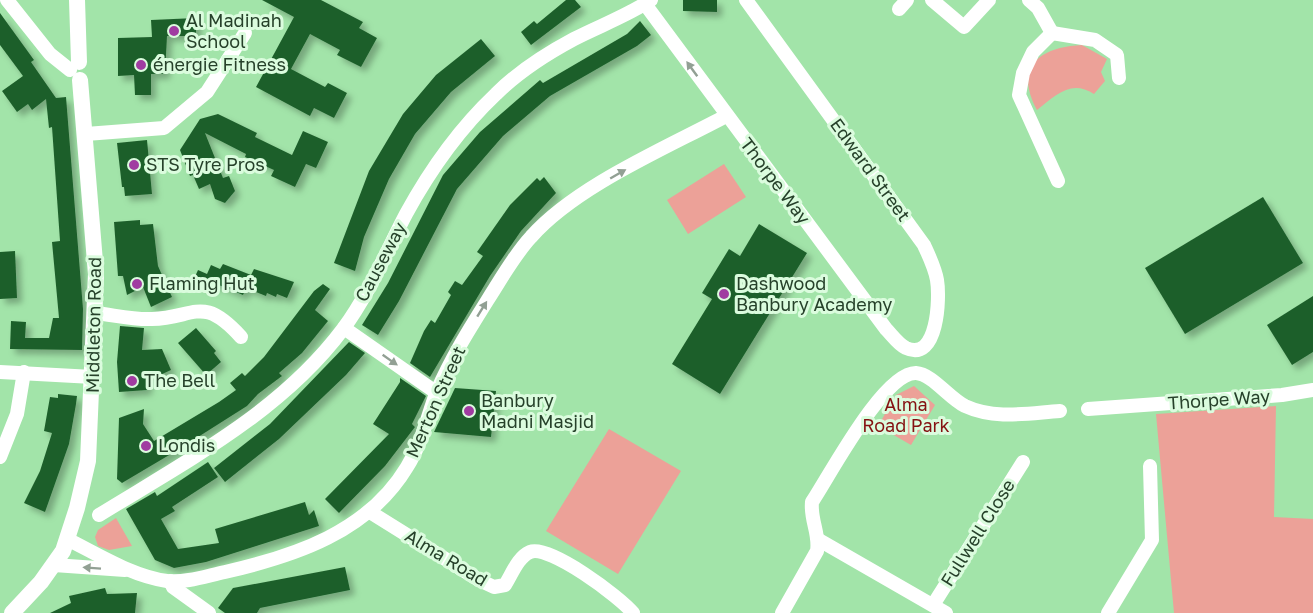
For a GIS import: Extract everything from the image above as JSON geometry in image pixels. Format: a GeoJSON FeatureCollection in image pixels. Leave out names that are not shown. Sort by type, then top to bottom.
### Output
{"type":"FeatureCollection","features":[{"type":"Feature","properties":{"kind":"street"},"geometry":{"type":"LineString","coordinates":[[7,0],[50,54],[77,71]]}},
{"type":"Feature","properties":{"kind":"street","name":"Middleton Road"},"geometry":{"type":"LineString","coordinates":[[12,613],[54,565],[67,539],[88,460],[96,313],[95,235],[86,134],[77,71],[77,0]]}},
{"type":"Feature","properties":{"kind":"street","name":"Edward Street"},"geometry":{"type":"LineString","coordinates":[[746,0],[924,245],[937,279],[938,312],[931,337],[920,348],[913,350]]}},
{"type":"Feature","properties":{"kind":"street"},"geometry":{"type":"LineString","coordinates":[[932,0],[964,27],[990,0]]}},
{"type":"Feature","properties":{"kind":"street"},"geometry":{"type":"LineString","coordinates":[[1029,0],[1038,8],[1052,33]]}},
{"type":"Feature","properties":{"kind":"street","name":"Thorpe Way"},"geometry":{"type":"LineString","coordinates":[[648,2],[726,116],[886,329],[905,348],[913,350]]}},
{"type":"Feature","properties":{"kind":"street","name":"Causeway"},"geometry":{"type":"LineString","coordinates":[[99,515],[263,410],[312,364],[344,328],[408,211],[438,162],[474,116],[527,68],[572,40],[648,2]]}},
{"type":"Feature","properties":{"kind":"street"},"geometry":{"type":"LineString","coordinates":[[86,134],[164,128],[207,92],[245,33]]}},
{"type":"Feature","properties":{"kind":"street"},"geometry":{"type":"LineString","coordinates":[[1052,33],[1095,40],[1117,55],[1119,78]]}},
{"type":"Feature","properties":{"kind":"street"},"geometry":{"type":"LineString","coordinates":[[1052,33],[1033,52],[1023,73],[1019,95],[1058,181]]}},
{"type":"Feature","properties":{"kind":"street","name":"Merton Street"},"geometry":{"type":"LineString","coordinates":[[67,539],[130,570],[171,581],[207,576],[288,555],[337,534],[370,512],[407,468],[423,435],[437,393],[468,331],[531,236],[576,199],[726,116]]}},
{"type":"Feature","properties":{"kind":"street"},"geometry":{"type":"LineString","coordinates":[[96,313],[153,320],[196,309],[226,320],[241,337]]}},
{"type":"Feature","properties":{"kind":"street"},"geometry":{"type":"LineString","coordinates":[[344,328],[437,393]]}},
{"type":"Feature","properties":{"kind":"street"},"geometry":{"type":"LineString","coordinates":[[0,372],[93,377]]}},
{"type":"Feature","properties":{"kind":"street"},"geometry":{"type":"LineString","coordinates":[[0,457],[17,414],[24,372]]}},
{"type":"Feature","properties":{"kind":"street"},"geometry":{"type":"LineString","coordinates":[[782,613],[818,551],[819,540],[811,512],[812,502],[871,410],[885,391],[901,377],[916,373],[930,377],[953,399],[985,412],[1002,415],[1060,411]]}},
{"type":"Feature","properties":{"kind":"street","name":"Thorpe Way"},"geometry":{"type":"LineString","coordinates":[[1088,409],[1282,395],[1313,390]]}},
{"type":"Feature","properties":{"kind":"street","name":"Fullwell Close"},"geometry":{"type":"LineString","coordinates":[[933,605],[1023,462]]}},
{"type":"Feature","properties":{"kind":"street"},"geometry":{"type":"LineString","coordinates":[[1108,613],[1152,540],[1150,466]]}},
{"type":"Feature","properties":{"kind":"street","name":"Alma Road"},"geometry":{"type":"LineString","coordinates":[[370,512],[494,587],[506,585],[523,556],[532,551],[548,552],[624,601],[633,613]]}},
{"type":"Feature","properties":{"kind":"street"},"geometry":{"type":"LineString","coordinates":[[819,540],[946,613]]}},
{"type":"Feature","properties":{"kind":"street","name":"Merton Street"},"geometry":{"type":"LineString","coordinates":[[54,565],[130,570]]}},
{"type":"Feature","properties":{"kind":"street"},"geometry":{"type":"LineString","coordinates":[[171,581],[173,587],[209,613]]}},
{"type":"Feature","properties":{"kind":"green space"},"geometry":{"type":"Polygon","coordinates":[[[1082,45],[1107,59],[1101,72],[1105,81],[1094,94],[1078,88],[1071,89],[1057,94],[1037,110],[1028,82],[1034,62],[1053,50],[1082,45]]]}},
{"type":"Feature","properties":{"kind":"green space"},"geometry":{"type":"Polygon","coordinates":[[[724,164],[746,197],[688,234],[667,200],[724,164]]]}},
{"type":"Feature","properties":{"kind":"green space","name":"Alma Road Park"},"geometry":{"type":"Polygon","coordinates":[[[914,386],[935,405],[911,445],[878,426],[896,395],[914,386]]]}},
{"type":"Feature","properties":{"kind":"green space"},"geometry":{"type":"Polygon","coordinates":[[[1276,406],[1274,517],[1313,519],[1313,613],[1174,613],[1156,414],[1276,406]]]}},
{"type":"Feature","properties":{"kind":"green space"},"geometry":{"type":"Polygon","coordinates":[[[609,429],[681,471],[618,574],[546,531],[609,429]]]}},
{"type":"Feature","properties":{"kind":"green space"},"geometry":{"type":"Polygon","coordinates":[[[116,518],[132,546],[109,550],[98,546],[95,537],[98,530],[116,518]]]}},
{"type":"Feature","properties":{"kind":"building"},"geometry":{"type":"Polygon","coordinates":[[[262,0],[321,0],[363,22],[359,28],[377,38],[361,67],[337,55],[340,50],[310,34],[291,69],[325,87],[328,83],[347,93],[334,118],[314,108],[310,116],[256,87],[294,17],[262,0]]]}},
{"type":"Feature","properties":{"kind":"building"},"geometry":{"type":"Polygon","coordinates":[[[566,0],[575,0],[581,7],[531,45],[521,32],[534,21],[537,24],[566,0]]]}},
{"type":"Feature","properties":{"kind":"building"},"geometry":{"type":"Polygon","coordinates":[[[683,0],[717,0],[717,12],[683,11],[683,0]]]}},
{"type":"Feature","properties":{"kind":"building"},"geometry":{"type":"Polygon","coordinates":[[[0,13],[34,60],[31,62],[56,98],[66,97],[83,309],[82,350],[10,349],[11,321],[26,322],[25,338],[49,338],[53,318],[59,318],[52,242],[60,241],[52,127],[49,128],[46,99],[32,110],[28,104],[17,112],[2,91],[23,76],[0,45],[0,13]]]}},
{"type":"Feature","properties":{"kind":"building","name":"énergie Fitness"},"geometry":{"type":"Polygon","coordinates":[[[196,18],[196,36],[167,36],[165,74],[151,74],[151,95],[135,95],[134,75],[118,76],[118,38],[152,37],[151,20],[196,18]]]}},
{"type":"Feature","properties":{"kind":"building"},"geometry":{"type":"Polygon","coordinates":[[[640,21],[651,35],[637,46],[550,96],[503,136],[457,189],[399,301],[378,335],[362,325],[388,283],[443,175],[480,132],[540,80],[543,83],[627,34],[640,21]]]}},
{"type":"Feature","properties":{"kind":"building"},"geometry":{"type":"Polygon","coordinates":[[[481,39],[495,56],[451,92],[415,134],[389,179],[364,237],[355,271],[334,263],[369,171],[403,114],[436,75],[481,39]]]}},
{"type":"Feature","properties":{"kind":"building"},"geometry":{"type":"Polygon","coordinates":[[[218,114],[257,133],[255,137],[292,155],[303,131],[328,142],[316,168],[306,164],[295,187],[271,176],[274,170],[245,157],[246,154],[205,133],[223,178],[229,176],[235,191],[225,203],[215,199],[210,184],[199,189],[193,175],[190,176],[180,150],[200,119],[218,114]]]}},
{"type":"Feature","properties":{"kind":"building","name":"STS Tyre Pros"},"geometry":{"type":"Polygon","coordinates":[[[147,140],[152,194],[125,196],[117,143],[147,140]]]}},
{"type":"Feature","properties":{"kind":"building"},"geometry":{"type":"Polygon","coordinates":[[[544,177],[556,193],[521,231],[490,276],[430,377],[410,363],[424,331],[431,320],[435,323],[451,295],[448,292],[455,281],[462,285],[483,256],[477,252],[510,205],[537,178],[540,181],[544,177]]]}},
{"type":"Feature","properties":{"kind":"building"},"geometry":{"type":"Polygon","coordinates":[[[1263,197],[1303,263],[1185,334],[1145,268],[1263,197]]]}},
{"type":"Feature","properties":{"kind":"building"},"geometry":{"type":"Polygon","coordinates":[[[140,220],[140,225],[153,224],[158,266],[172,297],[151,307],[143,287],[127,295],[123,276],[118,276],[114,222],[140,220]]]}},
{"type":"Feature","properties":{"kind":"building"},"geometry":{"type":"Polygon","coordinates":[[[759,224],[807,253],[720,394],[672,364],[712,299],[702,293],[729,249],[740,256],[759,224]]]}},
{"type":"Feature","properties":{"kind":"building"},"geometry":{"type":"Polygon","coordinates":[[[15,251],[17,298],[0,299],[0,252],[15,251]]]}},
{"type":"Feature","properties":{"kind":"building"},"geometry":{"type":"Polygon","coordinates":[[[223,264],[251,275],[254,269],[294,282],[287,298],[267,293],[266,296],[246,288],[243,295],[214,283],[212,288],[193,281],[198,270],[207,274],[211,265],[220,269],[223,264]]]}},
{"type":"Feature","properties":{"kind":"building"},"geometry":{"type":"Polygon","coordinates":[[[323,284],[330,289],[315,310],[328,321],[302,353],[279,373],[282,376],[258,394],[247,406],[176,451],[122,483],[117,479],[119,418],[144,409],[143,424],[154,441],[219,402],[236,390],[230,383],[242,373],[245,376],[264,357],[314,291],[323,284]]]}},
{"type":"Feature","properties":{"kind":"building"},"geometry":{"type":"Polygon","coordinates":[[[1313,296],[1313,352],[1292,365],[1267,325],[1313,296]]]}},
{"type":"Feature","properties":{"kind":"building"},"geometry":{"type":"Polygon","coordinates":[[[120,326],[144,328],[142,350],[162,349],[171,370],[147,381],[147,390],[119,392],[117,362],[120,326]]]}},
{"type":"Feature","properties":{"kind":"building"},"geometry":{"type":"Polygon","coordinates":[[[196,328],[216,351],[214,353],[221,362],[206,375],[178,343],[196,328]]]}},
{"type":"Feature","properties":{"kind":"building"},"geometry":{"type":"Polygon","coordinates":[[[349,342],[365,353],[346,375],[279,439],[225,482],[214,468],[270,424],[349,342]]]}},
{"type":"Feature","properties":{"kind":"building"},"geometry":{"type":"Polygon","coordinates":[[[400,378],[426,396],[412,424],[415,427],[385,466],[339,513],[325,499],[389,434],[373,424],[400,382],[400,378]]]}},
{"type":"Feature","properties":{"kind":"building","name":"Banbury Madni Masjid"},"geometry":{"type":"Polygon","coordinates":[[[455,388],[496,391],[491,437],[434,432],[455,388]]]}},
{"type":"Feature","properties":{"kind":"building"},"geometry":{"type":"Polygon","coordinates":[[[58,394],[77,396],[69,444],[45,512],[24,503],[40,471],[52,433],[44,431],[50,397],[58,398],[58,394]]]}},
{"type":"Feature","properties":{"kind":"building"},"geometry":{"type":"Polygon","coordinates":[[[208,462],[218,477],[172,507],[175,511],[161,519],[178,549],[219,543],[215,529],[305,502],[309,515],[314,510],[319,526],[206,562],[174,568],[155,560],[126,509],[155,492],[157,496],[208,462]]]}},
{"type":"Feature","properties":{"kind":"building"},"geometry":{"type":"Polygon","coordinates":[[[345,567],[350,590],[260,608],[257,613],[225,613],[218,608],[233,588],[345,567]]]}},
{"type":"Feature","properties":{"kind":"building"},"geometry":{"type":"Polygon","coordinates":[[[105,588],[107,594],[137,593],[135,613],[50,613],[71,603],[69,596],[105,588]]]}},
{"type":"Feature","properties":{"kind":"place","name":"Al Madinah School"},"geometry":{"type":"Point","coordinates":[174,31]}},
{"type":"Feature","properties":{"kind":"place","name":"énergie Fitness"},"geometry":{"type":"Point","coordinates":[141,65]}},
{"type":"Feature","properties":{"kind":"place","name":"STS Tyre Pros"},"geometry":{"type":"Point","coordinates":[134,165]}},
{"type":"Feature","properties":{"kind":"place","name":"Flaming Hut"},"geometry":{"type":"Point","coordinates":[137,284]}},
{"type":"Feature","properties":{"kind":"place","name":"Dashwood Banbury Academy"},"geometry":{"type":"Point","coordinates":[724,294]}},
{"type":"Feature","properties":{"kind":"place","name":"The Bell"},"geometry":{"type":"Point","coordinates":[132,381]}},
{"type":"Feature","properties":{"kind":"place","name":"Banbury Madni Masjid"},"geometry":{"type":"Point","coordinates":[469,411]}},
{"type":"Feature","properties":{"kind":"place","name":"Londis"},"geometry":{"type":"Point","coordinates":[146,446]}}]}
